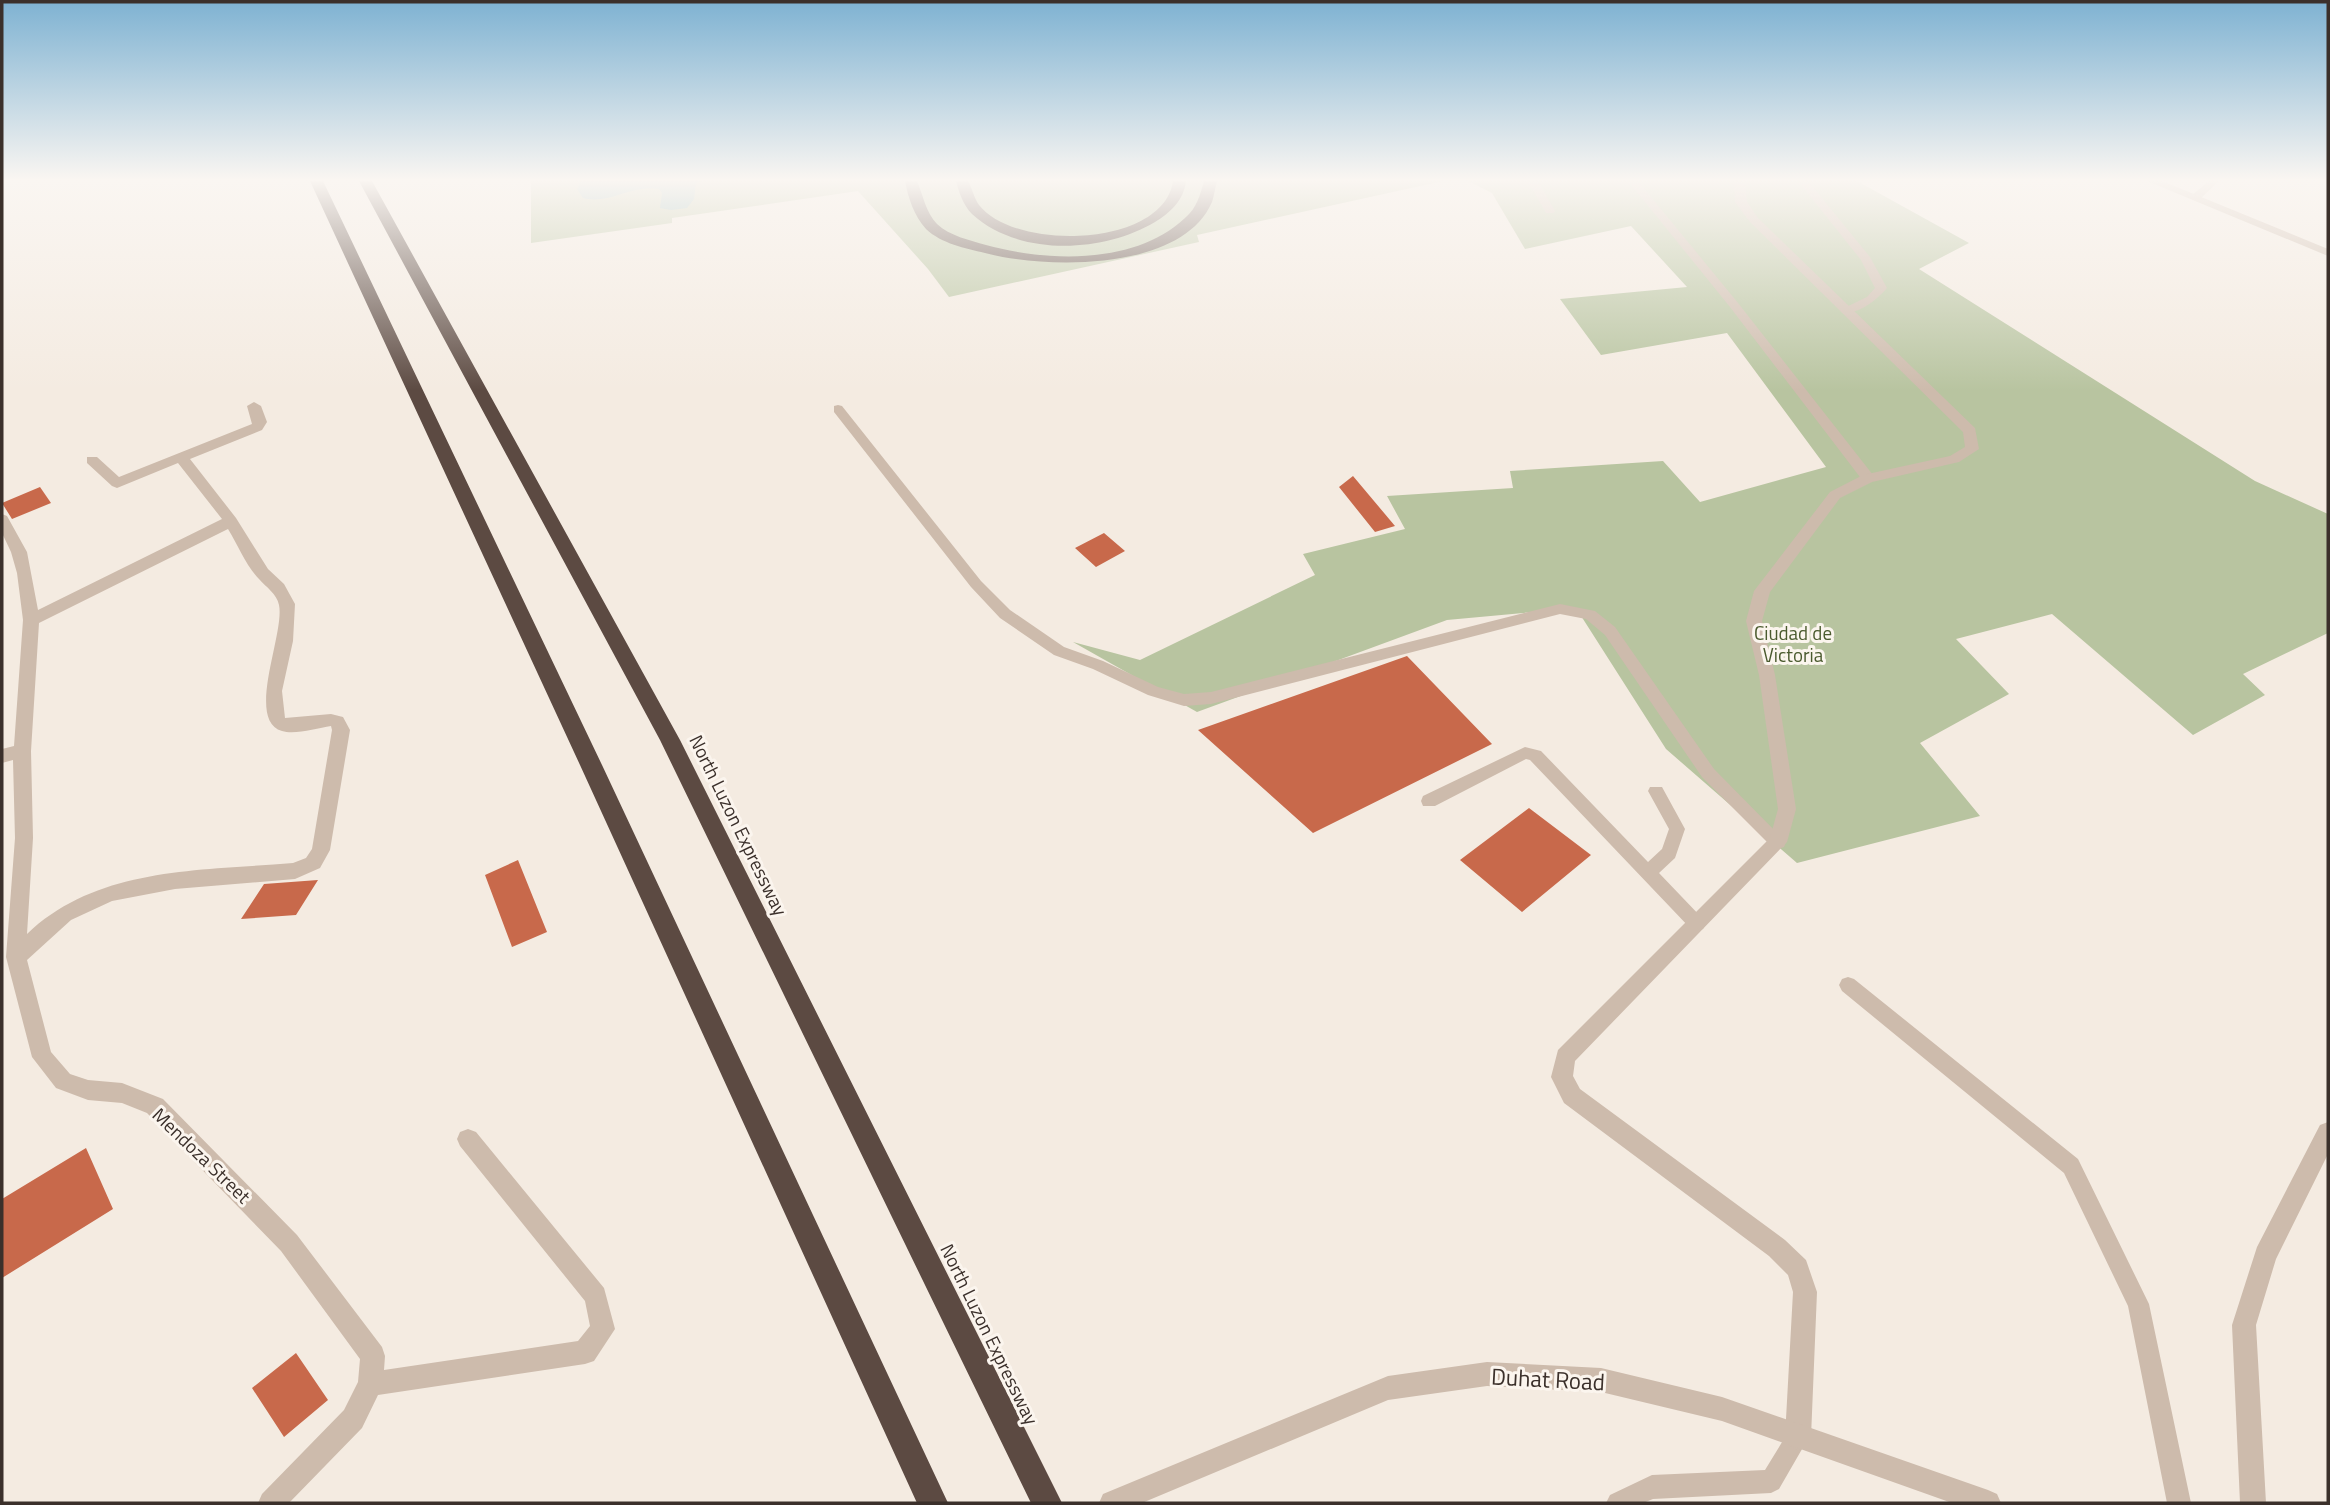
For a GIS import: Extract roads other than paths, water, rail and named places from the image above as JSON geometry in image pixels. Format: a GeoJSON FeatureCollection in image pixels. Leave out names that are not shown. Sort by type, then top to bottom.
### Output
{"type":"FeatureCollection","features":[{"type":"Feature","properties":{"kind":"highway"},"geometry":{"type":"LineString","coordinates":[[349,251],[933,1503]]}},
{"type":"Feature","properties":{"kind":"highway","name":"North Luzon Expressway"},"geometry":{"type":"LineString","coordinates":[[403,251],[670,740],[1046,1503]]}},
{"type":"Feature","properties":{"kind":"highway"},"geometry":{"type":"LineString","coordinates":[[996,251],[1054,261],[1088,258],[1119,251]]}},
{"type":"Feature","properties":{"kind":"street"},"geometry":{"type":"LineString","coordinates":[[1786,251],[1970,431],[1972,449],[1954,459],[1868,478],[1835,495],[1762,591],[1754,621],[1767,675],[1787,809],[1778,842],[1565,1057],[1562,1077],[1572,1096],[1777,1248],[1798,1268],[1805,1292],[1798,1437]]}},
{"type":"Feature","properties":{"kind":"street"},"geometry":{"type":"LineString","coordinates":[[92,460],[117,483],[257,427],[260,422],[254,406]]}},
{"type":"Feature","properties":{"kind":"street"},"geometry":{"type":"LineString","coordinates":[[16,957],[65,913],[97,897],[136,887],[295,871],[319,857],[340,725],[331,720],[286,726],[277,721],[274,691],[285,641],[287,604],[278,587],[262,573],[230,521],[181,457]]}},
{"type":"Feature","properties":{"kind":"street","name":"Mendoza Street"},"geometry":{"type":"LineString","coordinates":[[2,519],[19,552],[25,573],[31,620],[25,690],[12,753],[24,838],[16,957],[42,1057],[63,1081],[88,1090],[122,1093],[155,1106],[289,1243],[373,1356],[370,1384],[353,1419],[271,1503]]}},
{"type":"Feature","properties":{"kind":"street"},"geometry":{"type":"LineString","coordinates":[[31,620],[230,521]]}},
{"type":"Feature","properties":{"kind":"street"},"geometry":{"type":"LineString","coordinates":[[2253,1503],[2244,1325],[2265,1255],[2328,1132]]}},
{"type":"Feature","properties":{"kind":"street"},"geometry":{"type":"LineString","coordinates":[[370,1384],[585,1352],[603,1329],[596,1296],[467,1139]]}},
{"type":"Feature","properties":{"kind":"street","name":"Duhat Road"},"geometry":{"type":"LineString","coordinates":[[1112,1503],[1388,1388],[1487,1374],[1601,1380],[1722,1409],[1988,1503]]}},
{"type":"Feature","properties":{"kind":"lane"},"geometry":{"type":"LineString","coordinates":[[1690,251],[1868,478]]}},
{"type":"Feature","properties":{"kind":"lane"},"geometry":{"type":"LineString","coordinates":[[1846,310],[1871,299],[1881,288],[1860,251]]}},
{"type":"Feature","properties":{"kind":"lane"},"geometry":{"type":"LineString","coordinates":[[838,409],[976,584],[1005,614],[1059,651],[1153,691],[1184,700],[1211,698],[1560,609],[1590,615],[1610,631],[1709,773],[1778,842]]}},
{"type":"Feature","properties":{"kind":"lane"},"geometry":{"type":"LineString","coordinates":[[1429,801],[1525,753],[1535,755],[1697,924]]}},
{"type":"Feature","properties":{"kind":"lane"},"geometry":{"type":"LineString","coordinates":[[1647,874],[1669,853],[1677,829],[1656,791]]}},
{"type":"Feature","properties":{"kind":"lane"},"geometry":{"type":"LineString","coordinates":[[1847,985],[2071,1166],[2138,1304],[2179,1503]]}},
{"type":"Feature","properties":{"kind":"lane"},"geometry":{"type":"LineString","coordinates":[[1618,1503],[1652,1487],[1770,1481],[1798,1437]]}},
{"type":"Feature","properties":{"kind":"park label","name":"Ciudad de Victoria"},"geometry":{"type":"Point","coordinates":[1793,643]}}]}
